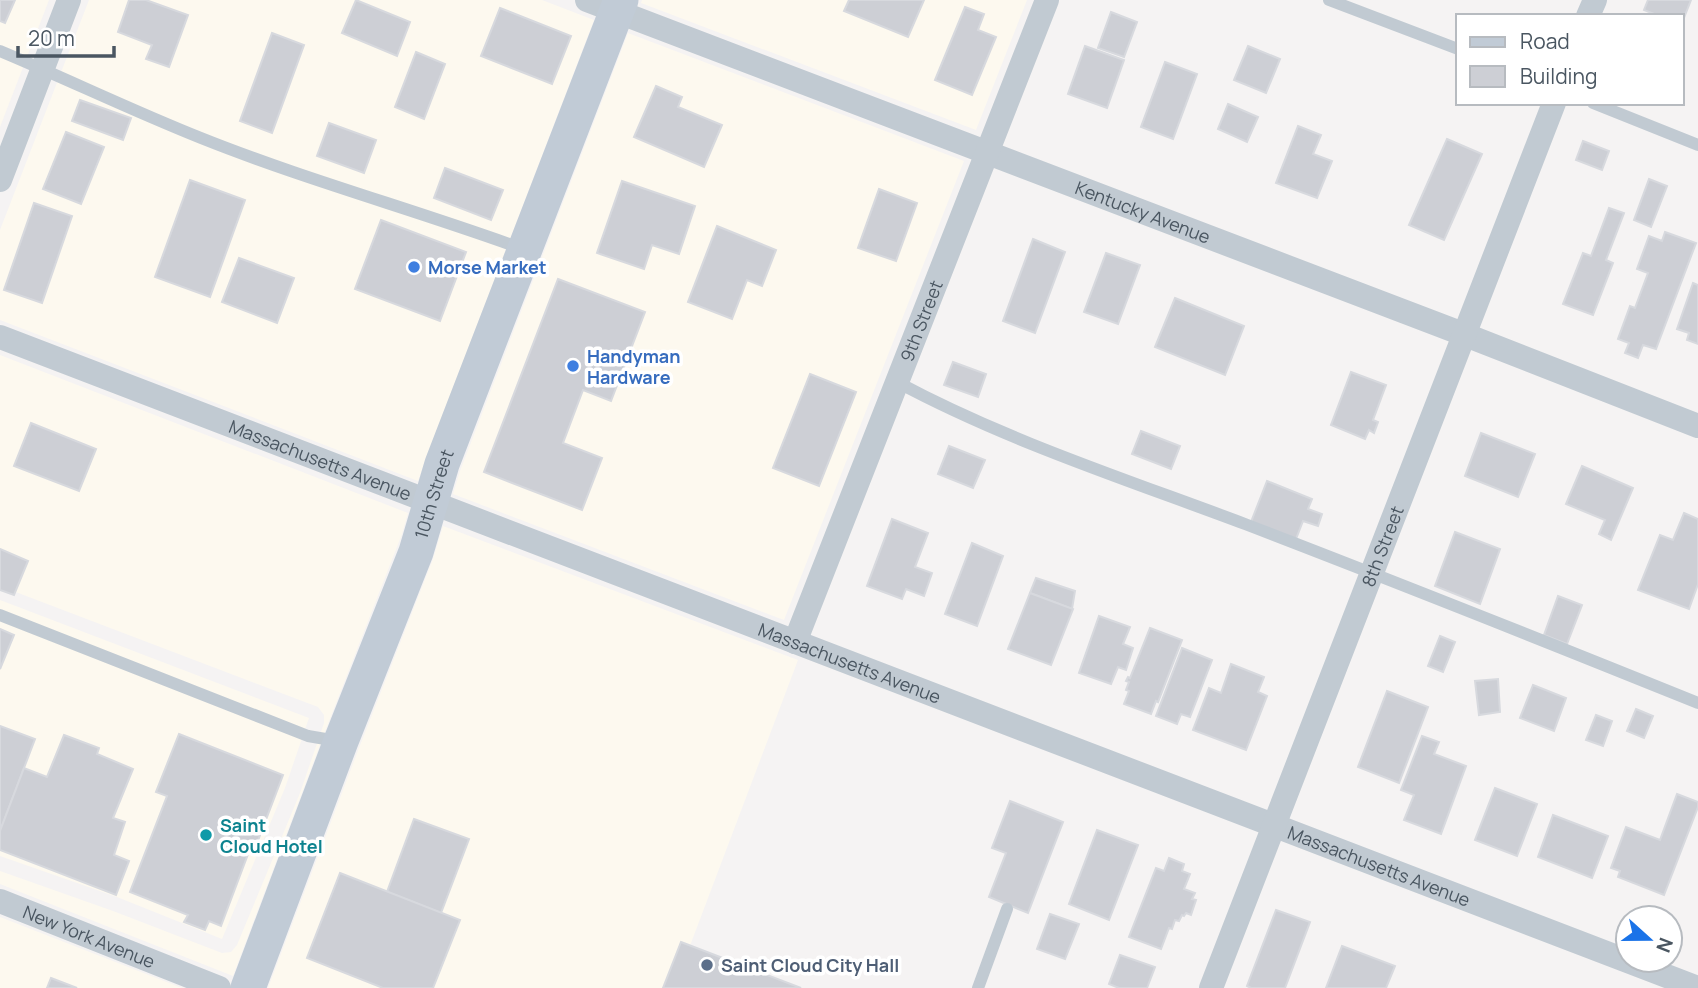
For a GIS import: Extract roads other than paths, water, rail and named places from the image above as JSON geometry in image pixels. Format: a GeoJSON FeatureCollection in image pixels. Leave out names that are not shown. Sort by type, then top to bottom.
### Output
{"type":"FeatureCollection","features":[{"type":"Feature","properties":{"kind":"street"},"geometry":{"type":"LineString","coordinates":[[0,180],[69,0]]}},
{"type":"Feature","properties":{"kind":"street","name":"9th Street"},"geometry":{"type":"LineString","coordinates":[[795,642],[1047,0]]}},
{"type":"Feature","properties":{"kind":"street","name":"Kentucky Avenue"},"geometry":{"type":"LineString","coordinates":[[608,4],[1698,426]]}},
{"type":"Feature","properties":{"kind":"street","name":"10th Street"},"geometry":{"type":"LineString","coordinates":[[248,988],[416,552],[442,464],[526,250],[608,4]]}},
{"type":"Feature","properties":{"kind":"street","name":"8th Street"},"geometry":{"type":"LineString","coordinates":[[1211,988],[1553,105]]}},
{"type":"Feature","properties":{"kind":"street","name":"Massachusetts Avenue"},"geometry":{"type":"LineString","coordinates":[[0,337],[1698,988]]}},
{"type":"Feature","properties":{"kind":"street","name":"New York Avenue"},"geometry":{"type":"LineString","coordinates":[[0,901],[219,988]]}},
{"type":"Feature","properties":{"kind":"lane"},"geometry":{"type":"LineString","coordinates":[[1329,0],[1456,48]]}},
{"type":"Feature","properties":{"kind":"lane"},"geometry":{"type":"LineString","coordinates":[[0,51],[201,138],[526,250]]}},
{"type":"Feature","properties":{"kind":"lane"},"geometry":{"type":"LineString","coordinates":[[1598,105],[1698,145]]}},
{"type":"Feature","properties":{"kind":"lane"},"geometry":{"type":"LineString","coordinates":[[897,382],[928,399],[1024,441],[1371,572],[1698,703]]}},
{"type":"Feature","properties":{"kind":"lane"},"geometry":{"type":"LineString","coordinates":[[0,615],[308,736],[341,741]]}},
{"type":"Feature","properties":{"kind":"lane"},"geometry":{"type":"LineString","coordinates":[[978,988],[1007,909]]}},
{"type":"Feature","properties":{"kind":"place","name":"Morse Market"},"geometry":{"type":"Point","coordinates":[414,267]}},
{"type":"Feature","properties":{"kind":"place","name":"Handyman Hardware"},"geometry":{"type":"Point","coordinates":[573,366]}},
{"type":"Feature","properties":{"kind":"place","name":"Saint Cloud Hotel"},"geometry":{"type":"Point","coordinates":[206,835]}},
{"type":"Feature","properties":{"kind":"place","name":"Saint Cloud City Hall"},"geometry":{"type":"Point","coordinates":[707,965]}}]}
